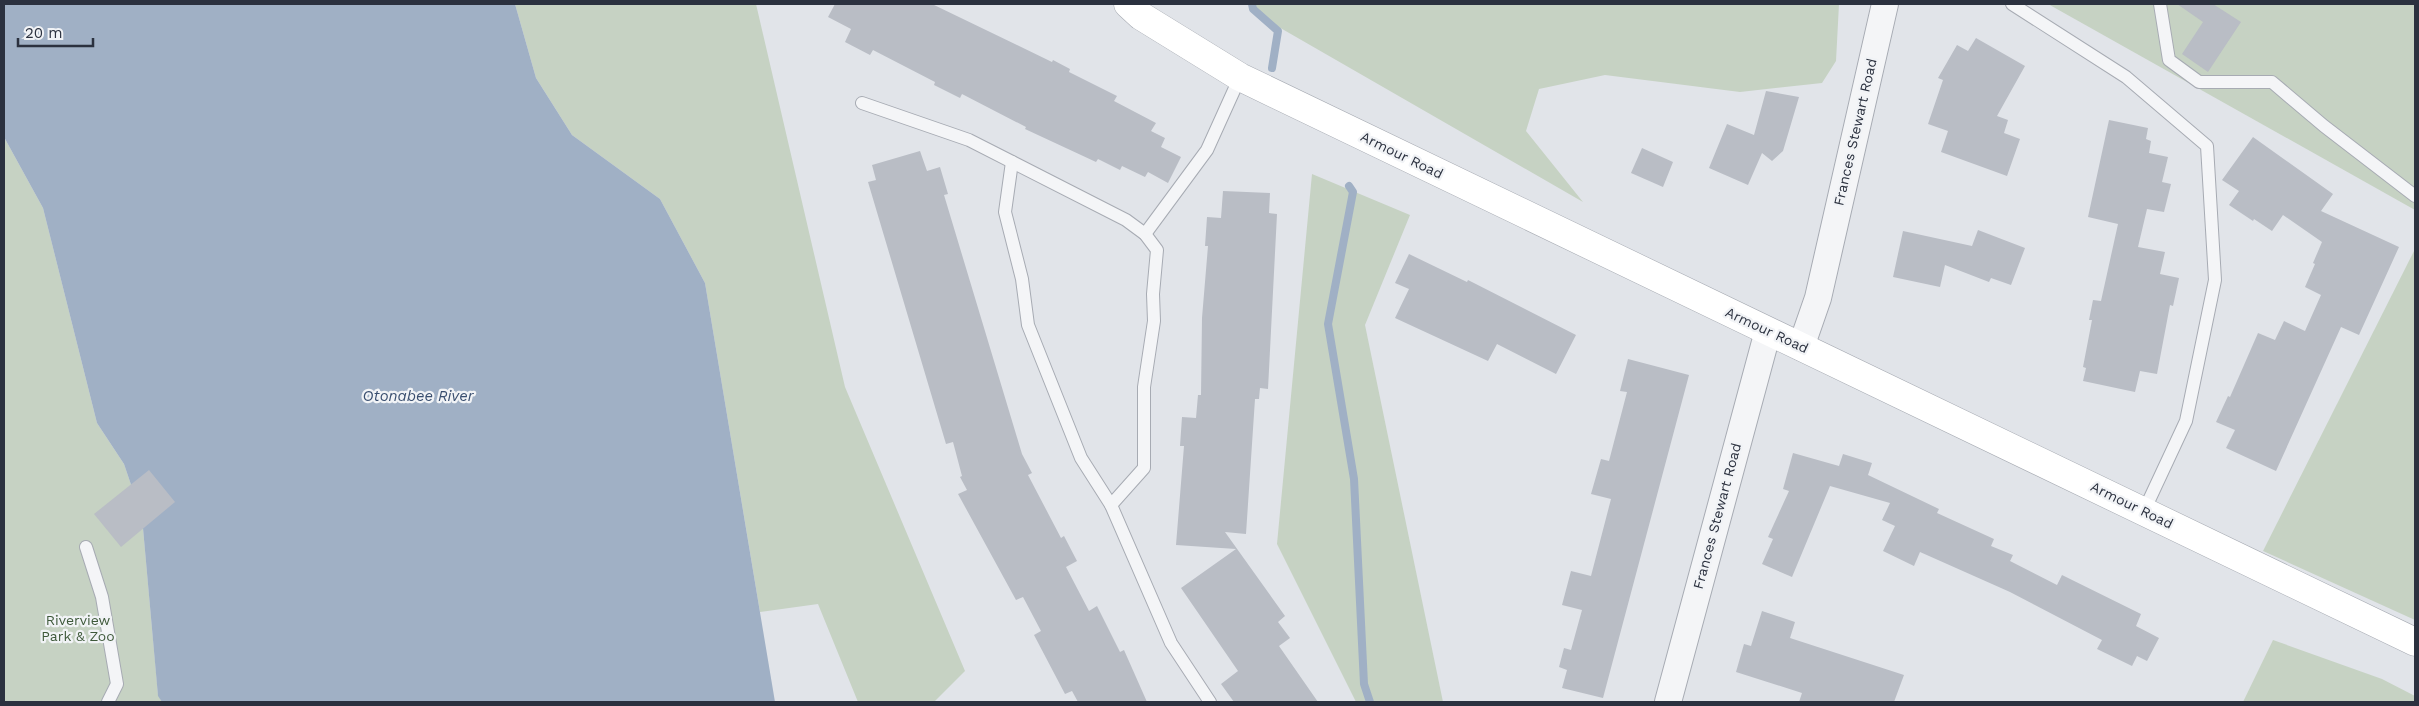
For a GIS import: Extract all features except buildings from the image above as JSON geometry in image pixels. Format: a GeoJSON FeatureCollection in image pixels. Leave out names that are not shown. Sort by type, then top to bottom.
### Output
{"type":"FeatureCollection","features":[{"type":"Feature","properties":{"kind":"main road","name":"Armour Road"},"geometry":{"type":"LineString","coordinates":[[1128,4],[1141,16],[1240,77],[2415,642]]}},
{"type":"Feature","properties":{"kind":"street","name":"Frances Stewart Road"},"geometry":{"type":"LineString","coordinates":[[1801,347],[1818,298],[1885,4]]}},
{"type":"Feature","properties":{"kind":"street","name":"Frances Stewart Road"},"geometry":{"type":"LineString","coordinates":[[1668,702],[1768,331]]}},
{"type":"Feature","properties":{"kind":"lane"},"geometry":{"type":"LineString","coordinates":[[2012,4],[2126,77],[2208,146],[2215,280],[2186,421],[2144,511]]}},
{"type":"Feature","properties":{"kind":"lane"},"geometry":{"type":"LineString","coordinates":[[2160,4],[2169,60],[2191,77],[2198,82],[2272,82],[2332,132],[2415,196]]}},
{"type":"Feature","properties":{"kind":"lane"},"geometry":{"type":"LineString","coordinates":[[1145,234],[1207,150],[1240,77]]}},
{"type":"Feature","properties":{"kind":"lane"},"geometry":{"type":"LineString","coordinates":[[862,103],[969,140],[1126,220],[1145,234],[1157,250],[1153,294],[1154,321],[1144,386],[1144,468],[1111,505]]}},
{"type":"Feature","properties":{"kind":"lane"},"geometry":{"type":"LineString","coordinates":[[1012,162],[1005,212],[1022,279],[1028,325],[1081,458],[1111,505],[1171,643],[1210,702]]}},
{"type":"Feature","properties":{"kind":"lane"},"geometry":{"type":"LineString","coordinates":[[86,548],[102,597],[117,684],[108,702]]}},
{"type":"Feature","properties":{"kind":"green space"},"geometry":{"type":"Polygon","coordinates":[[[515,4],[756,4],[845,387],[965,671],[934,702],[858,702],[818,604],[760,612],[705,283],[660,199],[572,135],[536,78],[515,4]]]}},
{"type":"Feature","properties":{"kind":"green space"},"geometry":{"type":"Polygon","coordinates":[[[1249,4],[1839,4],[1836,61],[1822,83],[1740,92],[1605,75],[1539,89],[1526,131],[1583,202],[1251,11],[1249,4]]]}},
{"type":"Feature","properties":{"kind":"green space"},"geometry":{"type":"Polygon","coordinates":[[[2048,4],[2415,4],[2415,210],[2048,4]]]}},
{"type":"Feature","properties":{"kind":"green space","name":"Riverview Park & Zoo"},"geometry":{"type":"Polygon","coordinates":[[[4,137],[43,208],[97,423],[124,464],[142,517],[158,695],[162,702],[4,702],[4,137]]]}},
{"type":"Feature","properties":{"kind":"green space"},"geometry":{"type":"Polygon","coordinates":[[[1312,174],[1410,215],[1365,325],[1443,702],[1356,702],[1277,544],[1312,174]]]}},
{"type":"Feature","properties":{"kind":"green space"},"geometry":{"type":"Polygon","coordinates":[[[2415,249],[2415,620],[2263,551],[2415,249]]]}},
{"type":"Feature","properties":{"kind":"green space"},"geometry":{"type":"Polygon","coordinates":[[[2273,640],[2382,679],[2415,696],[2415,702],[2243,702],[2273,640]]]}},
{"type":"Feature","properties":{"kind":"water","name":"Otonabee River"},"geometry":{"type":"Polygon","coordinates":[[[4,4],[515,4],[536,78],[572,135],[660,199],[705,283],[775,702],[162,702],[158,696],[142,517],[124,464],[97,423],[43,208],[4,137],[4,4]]]}},
{"type":"Feature","properties":{"kind":"waterway"},"geometry":{"type":"LineString","coordinates":[[1252,4],[1253,9],[1278,31],[1272,68]]}},
{"type":"Feature","properties":{"kind":"waterway"},"geometry":{"type":"LineString","coordinates":[[1349,186],[1353,192],[1328,324],[1354,479],[1364,684],[1370,702]]}}]}
